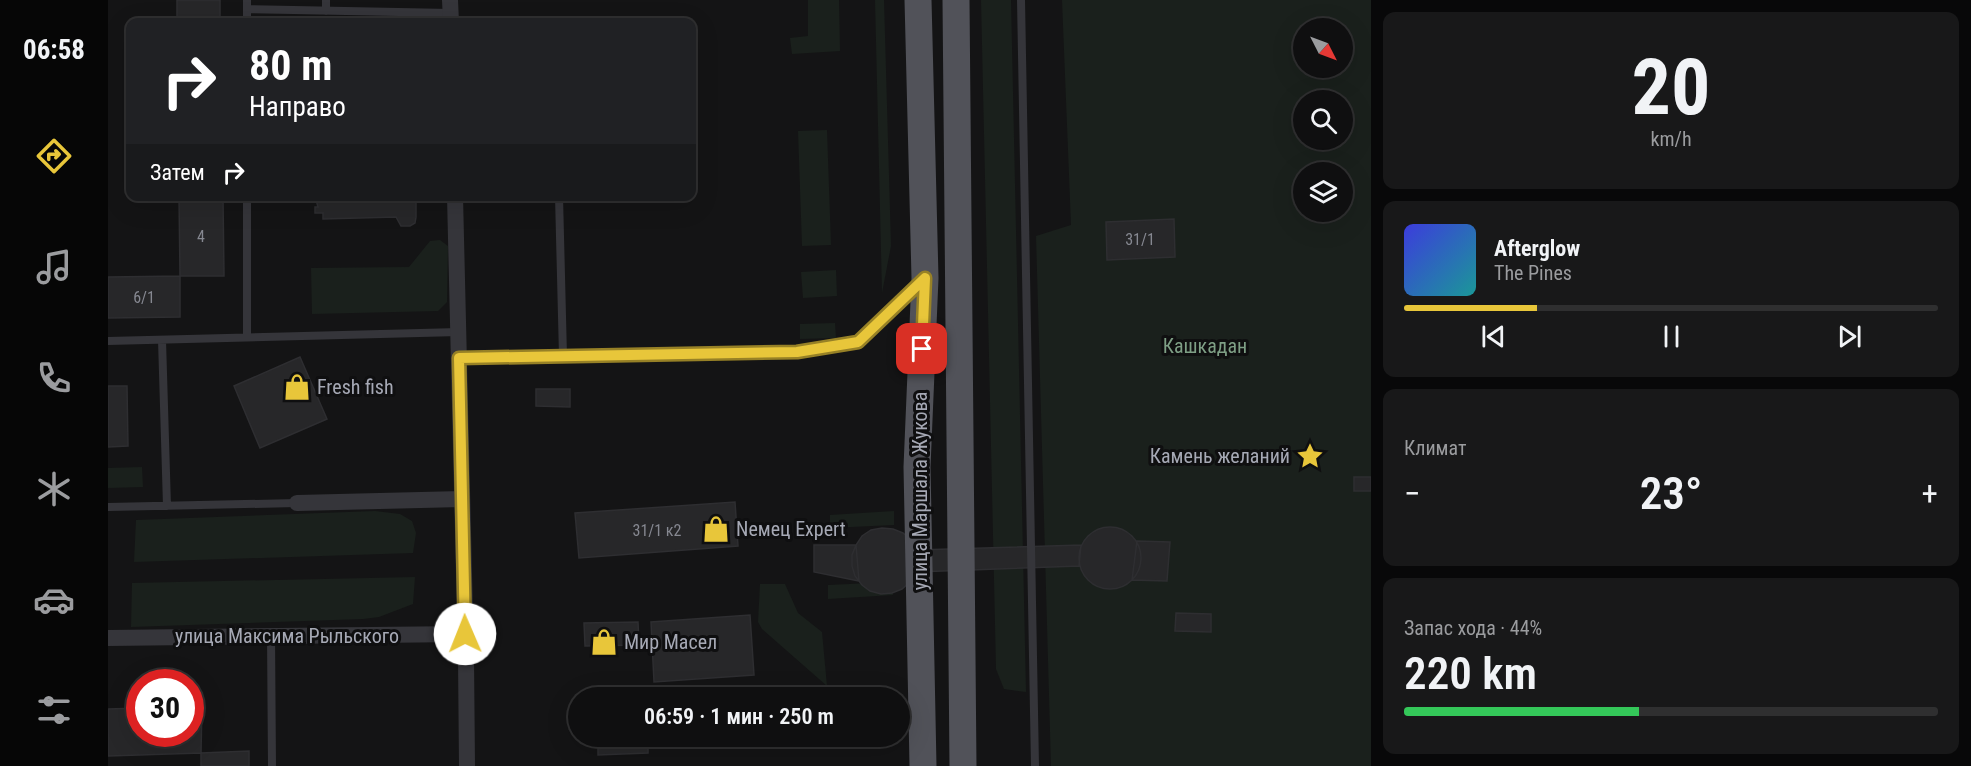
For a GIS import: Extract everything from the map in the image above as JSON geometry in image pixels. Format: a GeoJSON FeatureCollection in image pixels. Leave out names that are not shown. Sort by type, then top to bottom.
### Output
{"type":"FeatureCollection","features":[{"type":"Feature","properties":{"kind":"main road","name":"улица Маршала Жукова"},"geometry":{"type":"LineString","coordinates":[[918,0],[925,278],[917,467],[923,766]]}},
{"type":"Feature","properties":{"kind":"main road","name":"улица Маршала Жукова"},"geometry":{"type":"LineString","coordinates":[[956,0],[963,766]]}},
{"type":"Feature","properties":{"kind":"street"},"geometry":{"type":"LineString","coordinates":[[455,201],[467,766]]}},
{"type":"Feature","properties":{"kind":"street"},"geometry":{"type":"LineString","coordinates":[[297,503],[462,499]]}},
{"type":"Feature","properties":{"kind":"street","name":"улица Максима Рыльского"},"geometry":{"type":"LineString","coordinates":[[108,638],[465,634]]}},
{"type":"Feature","properties":{"kind":"lane"},"geometry":{"type":"LineString","coordinates":[[326,0],[326,11]]}},
{"type":"Feature","properties":{"kind":"lane"},"geometry":{"type":"LineString","coordinates":[[1021,0],[1035,766]]}},
{"type":"Feature","properties":{"kind":"lane"},"geometry":{"type":"LineString","coordinates":[[247,5],[326,11],[451,12]]}},
{"type":"Feature","properties":{"kind":"lane"},"geometry":{"type":"LineString","coordinates":[[247,201],[247,337]]}},
{"type":"Feature","properties":{"kind":"lane"},"geometry":{"type":"LineString","coordinates":[[559,201],[563,356]]}},
{"type":"Feature","properties":{"kind":"lane"},"geometry":{"type":"LineString","coordinates":[[459,358],[797,352],[858,342],[925,278]]}},
{"type":"Feature","properties":{"kind":"lane"},"geometry":{"type":"LineString","coordinates":[[108,341],[459,332]]}},
{"type":"Feature","properties":{"kind":"lane"},"geometry":{"type":"LineString","coordinates":[[162,340],[167,506]]}},
{"type":"Feature","properties":{"kind":"lane"},"geometry":{"type":"LineString","coordinates":[[108,507],[297,503]]}},
{"type":"Feature","properties":{"kind":"lane"},"geometry":{"type":"LineString","coordinates":[[271,635],[272,766]]}},
{"type":"Feature","properties":{"kind":"green space"},"geometry":{"type":"Polygon","coordinates":[[[808,0],[839,0],[840,51],[792,54],[790,38],[808,36],[808,0]]]}},
{"type":"Feature","properties":{"kind":"green space"},"geometry":{"type":"Polygon","coordinates":[[[875,0],[884,0],[891,246],[882,293],[875,0]]]}},
{"type":"Feature","properties":{"kind":"green space"},"geometry":{"type":"Polygon","coordinates":[[[981,0],[1011,0],[1026,692],[1004,689],[996,669],[981,0]]]}},
{"type":"Feature","properties":{"kind":"green space","name":"Кашкадан"},"geometry":{"type":"Polygon","coordinates":[[[1062,0],[1371,0],[1371,766],[1051,766],[1036,236],[1071,225],[1062,0]]]}},
{"type":"Feature","properties":{"kind":"green space"},"geometry":{"type":"Polygon","coordinates":[[[827,130],[831,245],[802,246],[798,131],[827,130]]]}},
{"type":"Feature","properties":{"kind":"green space"},"geometry":{"type":"Polygon","coordinates":[[[440,240],[448,246],[447,302],[438,311],[312,314],[311,268],[409,267],[430,241],[440,240]]]}},
{"type":"Feature","properties":{"kind":"green space"},"geometry":{"type":"Polygon","coordinates":[[[836,270],[837,296],[803,298],[801,272],[836,270]]]}},
{"type":"Feature","properties":{"kind":"green space"},"geometry":{"type":"Polygon","coordinates":[[[835,323],[836,338],[800,339],[800,324],[835,323]]]}},
{"type":"Feature","properties":{"kind":"green space"},"geometry":{"type":"Polygon","coordinates":[[[142,467],[143,487],[108,488],[108,468],[142,467]]]}},
{"type":"Feature","properties":{"kind":"green space"},"geometry":{"type":"Polygon","coordinates":[[[375,511],[400,514],[412,521],[416,533],[413,553],[134,562],[136,520],[375,511]]]}},
{"type":"Feature","properties":{"kind":"green space"},"geometry":{"type":"Polygon","coordinates":[[[894,511],[894,525],[830,528],[830,515],[894,511]]]}},
{"type":"Feature","properties":{"kind":"green space"},"geometry":{"type":"Polygon","coordinates":[[[415,577],[413,604],[379,617],[131,627],[132,583],[415,577]]]}},
{"type":"Feature","properties":{"kind":"green space"},"geometry":{"type":"Polygon","coordinates":[[[892,582],[893,595],[828,599],[828,585],[892,582]]]}},
{"type":"Feature","properties":{"kind":"green space"},"geometry":{"type":"Polygon","coordinates":[[[760,584],[785,584],[798,613],[822,632],[827,686],[762,629],[758,622],[760,584]]]}},
{"type":"Feature","properties":{"kind":"building"},"geometry":{"type":"Polygon","coordinates":[[[177,0],[220,0],[220,18],[177,18],[177,0]]]}},
{"type":"Feature","properties":{"kind":"building"},"geometry":{"type":"Polygon","coordinates":[[[179,201],[223,201],[224,276],[180,276],[179,201]]]}},
{"type":"Feature","properties":{"kind":"building"},"geometry":{"type":"Polygon","coordinates":[[[316,201],[416,201],[416,217],[415,223],[410,226],[401,226],[396,217],[323,219],[323,213],[315,213],[315,207],[318,207],[316,201]]]}},
{"type":"Feature","properties":{"kind":"building"},"geometry":{"type":"Polygon","coordinates":[[[1174,219],[1175,257],[1107,260],[1106,222],[1174,219]]]}},
{"type":"Feature","properties":{"kind":"building"},"geometry":{"type":"Polygon","coordinates":[[[180,276],[180,317],[108,318],[108,277],[180,276]]]}},
{"type":"Feature","properties":{"kind":"building"},"geometry":{"type":"Polygon","coordinates":[[[300,357],[327,419],[260,448],[234,386],[300,357]]]}},
{"type":"Feature","properties":{"kind":"building"},"geometry":{"type":"Polygon","coordinates":[[[108,386],[127,386],[128,446],[108,447],[108,386]]]}},
{"type":"Feature","properties":{"kind":"building"},"geometry":{"type":"Polygon","coordinates":[[[536,389],[570,389],[570,407],[536,406],[536,389]]]}},
{"type":"Feature","properties":{"kind":"building"},"geometry":{"type":"Polygon","coordinates":[[[1354,477],[1371,477],[1371,491],[1354,491],[1354,477]]]}},
{"type":"Feature","properties":{"kind":"building"},"geometry":{"type":"Polygon","coordinates":[[[735,502],[738,546],[579,558],[575,513],[735,502]]]}},
{"type":"Feature","properties":{"kind":"building"},"geometry":{"type":"Polygon","coordinates":[[[1104,527],[1116,527],[1132,536],[1139,546],[1141,558],[1139,570],[1132,580],[1116,589],[1104,589],[1093,584],[1084,575],[1079,564],[1079,552],[1084,541],[1093,532],[1104,527]]]}},
{"type":"Feature","properties":{"kind":"building"},"geometry":{"type":"Polygon","coordinates":[[[882,528],[903,533],[911,540],[911,581],[902,589],[881,594],[870,591],[855,576],[852,555],[862,536],[871,530],[882,528]]]}},
{"type":"Feature","properties":{"kind":"building"},"geometry":{"type":"Polygon","coordinates":[[[1137,541],[1170,542],[1167,581],[1132,580],[1137,541]]]}},
{"type":"Feature","properties":{"kind":"building"},"geometry":{"type":"Polygon","coordinates":[[[814,545],[856,545],[859,581],[814,572],[814,545]]]}},
{"type":"Feature","properties":{"kind":"building"},"geometry":{"type":"Polygon","coordinates":[[[1081,545],[1079,566],[916,572],[916,550],[1081,545]]]}},
{"type":"Feature","properties":{"kind":"building"},"geometry":{"type":"Polygon","coordinates":[[[1176,613],[1211,614],[1211,632],[1175,631],[1176,613]]]}},
{"type":"Feature","properties":{"kind":"building"},"geometry":{"type":"Polygon","coordinates":[[[750,615],[754,675],[654,682],[651,622],[750,615]]]}},
{"type":"Feature","properties":{"kind":"building"},"geometry":{"type":"Polygon","coordinates":[[[638,622],[639,645],[585,646],[584,623],[638,622]]]}},
{"type":"Feature","properties":{"kind":"building"},"geometry":{"type":"Polygon","coordinates":[[[126,708],[126,747],[201,747],[201,753],[108,756],[108,709],[126,708]]]}},
{"type":"Feature","properties":{"kind":"building"},"geometry":{"type":"Polygon","coordinates":[[[598,747],[648,747],[648,753],[598,755],[598,747]]]}},
{"type":"Feature","properties":{"kind":"building"},"geometry":{"type":"Polygon","coordinates":[[[249,751],[249,766],[201,766],[201,753],[249,751]]]}},
{"type":"Feature","properties":{"kind":"place","name":"Fresh fish"},"geometry":{"type":"Point","coordinates":[297,387]}},
{"type":"Feature","properties":{"kind":"place","name":"Камень желаний"},"geometry":{"type":"Point","coordinates":[1310,456]}},
{"type":"Feature","properties":{"kind":"place","name":"Nемец Expert"},"geometry":{"type":"Point","coordinates":[716,529]}},
{"type":"Feature","properties":{"kind":"place","name":"Мир Масел"},"geometry":{"type":"Point","coordinates":[604,642]}},
{"type":"Feature","properties":{"kind":"route"},"geometry":{"type":"LineString","coordinates":[[465,634],[459,358],[797,352],[858,342],[925,278],[922,349]]}}]}
